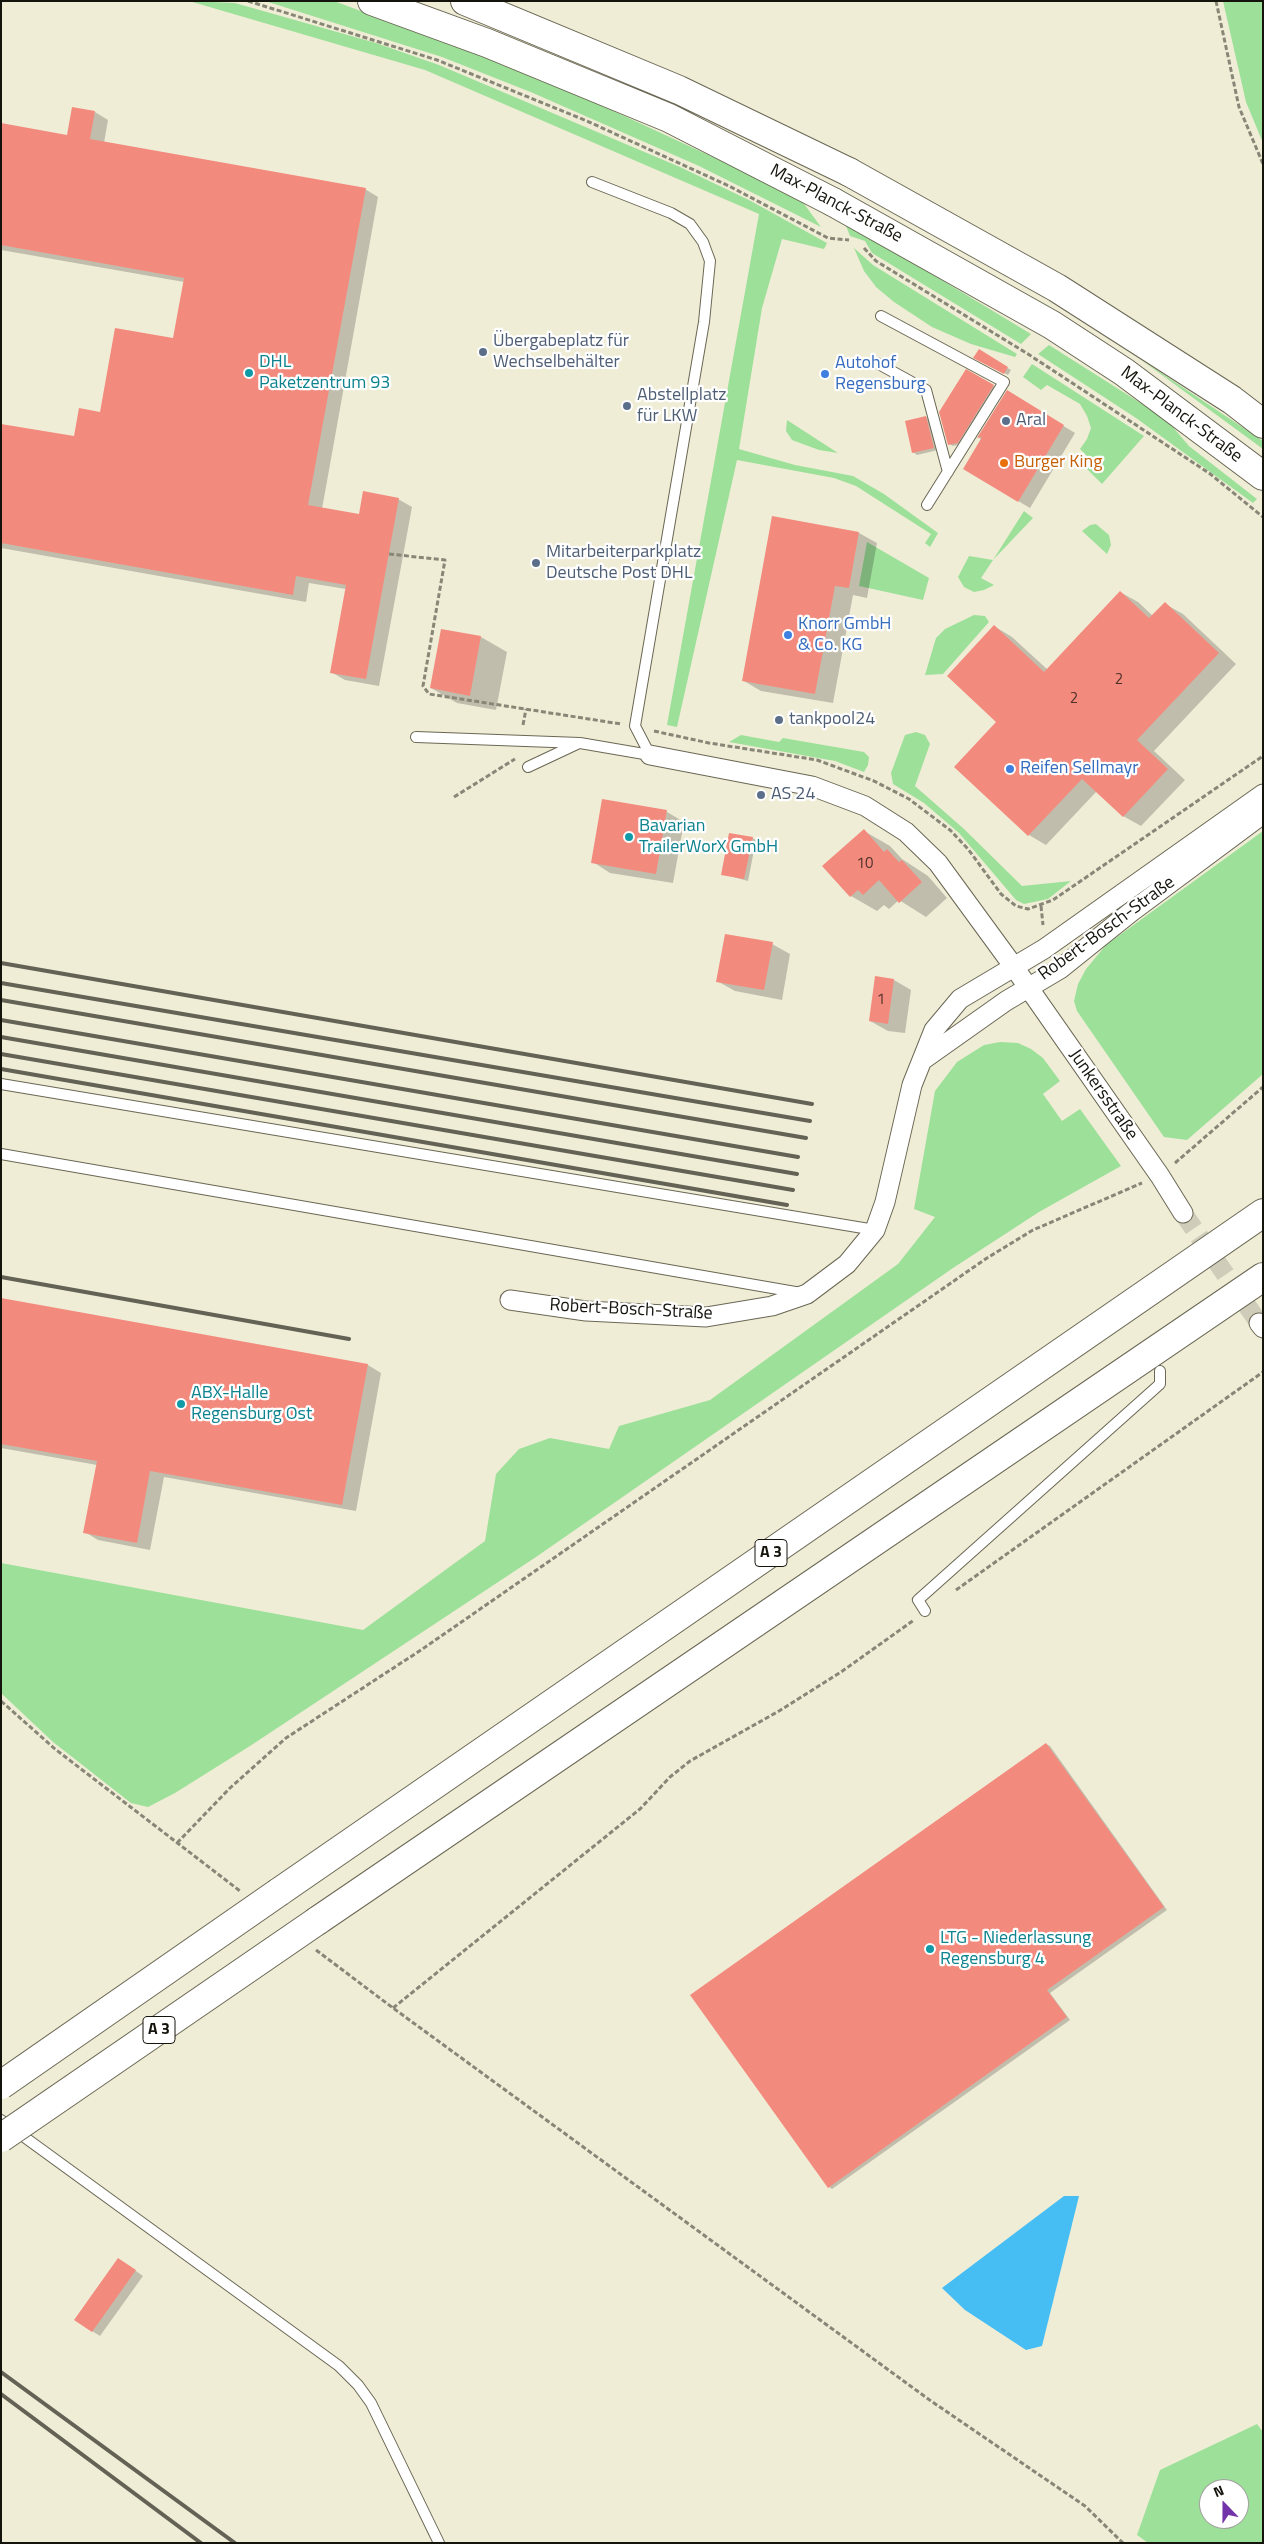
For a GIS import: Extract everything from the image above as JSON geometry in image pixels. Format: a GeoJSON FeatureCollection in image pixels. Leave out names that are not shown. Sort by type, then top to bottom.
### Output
{"type":"FeatureCollection","features":[{"type":"Feature","properties":{"kind":"main road","name":"Max-Planck-Straße"},"geometry":{"type":"LineString","coordinates":[[372,1],[487,43],[669,118],[833,202],[1052,325],[1124,372],[1263,476]]}},
{"type":"Feature","properties":{"kind":"main road","name":"Max-Planck-Straße"},"geometry":{"type":"LineString","coordinates":[[465,1],[679,90],[849,172],[1057,288],[1232,400],[1263,424]]}},
{"type":"Feature","properties":{"kind":"main road","name":"A 3"},"geometry":{"type":"LineString","coordinates":[[1,2085],[1263,1214]]}},
{"type":"Feature","properties":{"kind":"main road","name":"A 3"},"geometry":{"type":"LineString","coordinates":[[1,2138],[1263,1276]]}},
{"type":"Feature","properties":{"kind":"street","name":"Robert-Bosch-Straße"},"geometry":{"type":"LineString","coordinates":[[650,755],[812,786],[865,806],[906,832],[938,863],[1021,977]]}},
{"type":"Feature","properties":{"kind":"street","name":"Robert-Bosch-Straße"},"geometry":{"type":"LineString","coordinates":[[924,1058],[1021,977],[1052,943],[1263,794]]}},
{"type":"Feature","properties":{"kind":"street","name":"Robert-Bosch-Straße"},"geometry":{"type":"LineString","coordinates":[[510,1300],[586,1311],[706,1317],[772,1306],[806,1294],[847,1264],[874,1230],[885,1202],[912,1085],[934,1030],[960,999],[1021,977],[1060,969],[1131,912],[1263,814]]}},
{"type":"Feature","properties":{"kind":"street","name":"Junkersstraße"},"geometry":{"type":"LineString","coordinates":[[1021,977],[1160,1176],[1183,1213]]}},
{"type":"Feature","properties":{"kind":"lane"},"geometry":{"type":"LineString","coordinates":[[592,182],[671,213],[690,224],[703,242],[710,261],[704,322],[635,726],[650,755]]}},
{"type":"Feature","properties":{"kind":"lane"},"geometry":{"type":"LineString","coordinates":[[881,316],[1004,382],[927,505]]}},
{"type":"Feature","properties":{"kind":"lane"},"geometry":{"type":"LineString","coordinates":[[877,363],[926,390],[948,472]]}},
{"type":"Feature","properties":{"kind":"lane"},"geometry":{"type":"LineString","coordinates":[[416,737],[580,743],[650,755]]}},
{"type":"Feature","properties":{"kind":"lane"},"geometry":{"type":"LineString","coordinates":[[528,767],[580,743]]}},
{"type":"Feature","properties":{"kind":"lane"},"geometry":{"type":"LineString","coordinates":[[1,1084],[874,1230]]}},
{"type":"Feature","properties":{"kind":"lane"},"geometry":{"type":"LineString","coordinates":[[1,1154],[806,1294]]}},
{"type":"Feature","properties":{"kind":"lane"},"geometry":{"type":"LineString","coordinates":[[926,1612],[918,1600],[1160,1384],[1160,1372]]}},
{"type":"Feature","properties":{"kind":"lane"},"geometry":{"type":"LineString","coordinates":[[1,2120],[339,2366],[371,2403],[439,2543]]}},
{"type":"Feature","properties":{"kind":"path"},"geometry":{"type":"LineString","coordinates":[[248,1],[437,60],[587,121],[720,182],[828,238],[852,241]]}},
{"type":"Feature","properties":{"kind":"path"},"geometry":{"type":"LineString","coordinates":[[1216,1],[1239,107],[1263,164]]}},
{"type":"Feature","properties":{"kind":"path"},"geometry":{"type":"LineString","coordinates":[[860,242],[876,261],[1028,354],[1209,473],[1263,516]]}},
{"type":"Feature","properties":{"kind":"path"},"geometry":{"type":"LineString","coordinates":[[389,554],[444,560],[423,686],[429,694],[635,726],[709,743],[817,760],[874,780],[909,798],[950,830],[968,849],[1001,894],[1016,906],[1028,909],[1053,900],[1263,756]]}},
{"type":"Feature","properties":{"kind":"path"},"geometry":{"type":"LineString","coordinates":[[454,797],[518,758],[526,709]]}},
{"type":"Feature","properties":{"kind":"path"},"geometry":{"type":"LineString","coordinates":[[177,1844],[230,1788],[286,1738],[421,1650],[987,1258],[1041,1226],[1160,1176],[1263,1087]]}},
{"type":"Feature","properties":{"kind":"path"},"geometry":{"type":"LineString","coordinates":[[393,2008],[640,1810],[670,1777],[690,1761],[779,1711],[841,1672],[1263,1372]]}},
{"type":"Feature","properties":{"kind":"path"},"geometry":{"type":"LineString","coordinates":[[1,1700],[54,1749],[237,1889]]}},
{"type":"Feature","properties":{"kind":"path"},"geometry":{"type":"LineString","coordinates":[[320,1952],[393,2008],[931,2401],[1085,2506],[1123,2543]]}},
{"type":"Feature","properties":{"kind":"green space"},"geometry":{"type":"Polygon","coordinates":[[[189,1],[235,3],[376,43],[439,65],[680,167],[749,200],[827,243],[824,249],[782,239],[762,308],[739,449],[795,465],[853,476],[884,494],[938,533],[930,547],[925,543],[931,534],[856,486],[834,478],[737,460],[677,727],[667,725],[759,214],[425,70],[189,1]]]}},
{"type":"Feature","properties":{"kind":"green space"},"geometry":{"type":"Polygon","coordinates":[[[265,1],[334,1],[551,82],[799,197],[821,227],[699,166],[533,93],[442,57],[265,1]]]}},
{"type":"Feature","properties":{"kind":"green space"},"geometry":{"type":"Polygon","coordinates":[[[1223,1],[1263,1],[1263,143],[1246,102],[1223,1]]]}},
{"type":"Feature","properties":{"kind":"green space"},"geometry":{"type":"Polygon","coordinates":[[[844,221],[1031,334],[1021,344],[872,253],[865,241],[850,236],[844,221]]]}},
{"type":"Feature","properties":{"kind":"green space"},"geometry":{"type":"Polygon","coordinates":[[[854,248],[873,265],[1017,354],[1015,357],[971,344],[932,327],[894,302],[876,287],[864,271],[854,248]]]}},
{"type":"Feature","properties":{"kind":"green space"},"geometry":{"type":"Polygon","coordinates":[[[1049,345],[1150,409],[1172,426],[1189,446],[1257,499],[1253,503],[1136,418],[1038,354],[1049,345]]]}},
{"type":"Feature","properties":{"kind":"green space"},"geometry":{"type":"Polygon","coordinates":[[[1136,356],[1263,441],[1263,449],[1248,438],[1136,356]]]}},
{"type":"Feature","properties":{"kind":"green space"},"geometry":{"type":"Polygon","coordinates":[[[1032,364],[1144,436],[1102,484],[1084,466],[1090,459],[1080,449],[1087,439],[1091,428],[1080,404],[1047,385],[1041,390],[1023,377],[1032,364]]]}},
{"type":"Feature","properties":{"kind":"green space"},"geometry":{"type":"Polygon","coordinates":[[[787,420],[838,453],[819,450],[792,440],[786,431],[787,420]]]}},
{"type":"Feature","properties":{"kind":"green space"},"geometry":{"type":"Polygon","coordinates":[[[1024,511],[1033,518],[993,560],[1024,511]]]}},
{"type":"Feature","properties":{"kind":"green space"},"geometry":{"type":"Polygon","coordinates":[[[1096,524],[1109,535],[1111,545],[1107,554],[1082,531],[1090,525],[1096,524]]]}},
{"type":"Feature","properties":{"kind":"green space"},"geometry":{"type":"Polygon","coordinates":[[[867,542],[929,578],[923,600],[859,586],[867,542]]]}},
{"type":"Feature","properties":{"kind":"green space"},"geometry":{"type":"Polygon","coordinates":[[[969,556],[993,560],[981,578],[994,585],[974,592],[964,587],[958,577],[969,556]]]}},
{"type":"Feature","properties":{"kind":"green space"},"geometry":{"type":"Polygon","coordinates":[[[974,615],[985,616],[989,622],[943,674],[925,675],[936,638],[945,629],[974,615]]]}},
{"type":"Feature","properties":{"kind":"green space"},"geometry":{"type":"Polygon","coordinates":[[[916,732],[925,735],[930,744],[915,786],[964,829],[1022,886],[1071,881],[1048,899],[1024,904],[1016,900],[959,833],[924,803],[893,784],[891,773],[905,735],[916,732]]]}},
{"type":"Feature","properties":{"kind":"green space"},"geometry":{"type":"Polygon","coordinates":[[[741,735],[779,742],[783,738],[864,752],[869,757],[868,765],[864,772],[835,761],[729,742],[741,735]]]}},
{"type":"Feature","properties":{"kind":"green space"},"geometry":{"type":"Polygon","coordinates":[[[1263,831],[1263,1074],[1187,1140],[1164,1137],[1077,1011],[1074,1001],[1078,984],[1086,969],[1106,945],[1263,831]]]}},
{"type":"Feature","properties":{"kind":"green space"},"geometry":{"type":"Polygon","coordinates":[[[1000,1042],[1018,1043],[1031,1049],[1043,1058],[1060,1081],[1043,1094],[1062,1121],[1080,1109],[1121,1166],[1039,1212],[953,1268],[536,1557],[250,1746],[175,1793],[148,1807],[131,1803],[53,1742],[1,1693],[1,1563],[363,1630],[485,1541],[496,1474],[519,1449],[550,1438],[609,1449],[619,1426],[710,1400],[898,1264],[935,1217],[914,1209],[935,1091],[957,1062],[984,1045],[1000,1042]]]}},
{"type":"Feature","properties":{"kind":"green space"},"geometry":{"type":"Polygon","coordinates":[[[1257,2424],[1263,2432],[1263,2543],[1148,2543],[1137,2535],[1160,2470],[1257,2424]]]}},
{"type":"Feature","properties":{"kind":"water"},"geometry":{"type":"Polygon","coordinates":[[[1064,2196],[1079,2196],[1042,2346],[1026,2350],[965,2310],[942,2288],[1064,2196]]]}},
{"type":"Feature","properties":{"kind":"building","name":"DHL Paketzentrum 93"},"geometry":{"type":"Polygon","coordinates":[[[72,107],[95,111],[90,139],[366,188],[308,505],[359,514],[363,491],[399,498],[366,679],[330,673],[346,585],[296,576],[293,595],[1,543],[1,424],[74,436],[79,408],[100,412],[115,328],[173,338],[184,278],[1,245],[1,123],[67,135],[72,107]]]}},
{"type":"Feature","properties":{"kind":"building"},"geometry":{"type":"Polygon","coordinates":[[[979,349],[1008,367],[1004,374],[973,358],[979,349]]]}},
{"type":"Feature","properties":{"kind":"building"},"geometry":{"type":"Polygon","coordinates":[[[966,369],[994,385],[958,443],[948,445],[939,412],[966,369]]]}},
{"type":"Feature","properties":{"kind":"building"},"geometry":{"type":"Polygon","coordinates":[[[1007,390],[1064,425],[1018,502],[963,469],[982,437],[977,438],[1007,390]]]}},
{"type":"Feature","properties":{"kind":"building"},"geometry":{"type":"Polygon","coordinates":[[[926,416],[934,448],[912,453],[905,421],[926,416]]]}},
{"type":"Feature","properties":{"kind":"building","name":"Knorr GmbH & Co. KG"},"geometry":{"type":"Polygon","coordinates":[[[772,516],[859,532],[849,588],[835,586],[815,694],[742,681],[772,516]]]}},
{"type":"Feature","properties":{"kind":"building"},"geometry":{"type":"Polygon","coordinates":[[[1120,591],[1149,618],[1165,602],[1219,653],[1137,740],[1168,769],[1123,817],[1082,779],[1028,836],[954,767],[996,722],[947,676],[994,625],[1044,672],[1120,591]]]}},
{"type":"Feature","properties":{"kind":"building"},"geometry":{"type":"Polygon","coordinates":[[[441,629],[481,636],[470,696],[430,688],[441,629]]]}},
{"type":"Feature","properties":{"kind":"building","name":"Bavarian TrailerWorX GmbH"},"geometry":{"type":"Polygon","coordinates":[[[602,799],[667,810],[656,874],[591,863],[602,799]]]}},
{"type":"Feature","properties":{"kind":"building"},"geometry":{"type":"Polygon","coordinates":[[[864,829],[884,852],[887,849],[899,862],[902,860],[922,882],[899,903],[879,880],[863,895],[858,890],[850,897],[822,866],[864,829]]]}},
{"type":"Feature","properties":{"kind":"building"},"geometry":{"type":"Polygon","coordinates":[[[729,833],[753,837],[744,879],[721,875],[729,833]]]}},
{"type":"Feature","properties":{"kind":"building"},"geometry":{"type":"Polygon","coordinates":[[[725,934],[773,942],[764,990],[716,982],[725,934]]]}},
{"type":"Feature","properties":{"kind":"building"},"geometry":{"type":"Polygon","coordinates":[[[875,976],[894,979],[888,1024],[869,1021],[875,976]]]}},
{"type":"Feature","properties":{"kind":"building","name":"ABX-Halle Regensburg Ost"},"geometry":{"type":"Polygon","coordinates":[[[1,1298],[368,1364],[342,1505],[150,1471],[137,1543],[83,1533],[97,1461],[1,1444],[1,1298]]]}},
{"type":"Feature","properties":{"kind":"building","name":"LTG - Niederlassung Regensburg 4"},"geometry":{"type":"Polygon","coordinates":[[[1046,1743],[1164,1907],[1047,1990],[1067,2017],[828,2188],[690,1995],[1046,1743]]]}},
{"type":"Feature","properties":{"kind":"building"},"geometry":{"type":"Polygon","coordinates":[[[118,2258],[136,2270],[92,2332],[74,2320],[118,2258]]]}},
{"type":"Feature","properties":{"kind":"tunnel"},"geometry":{"type":"LineString","coordinates":[[1183,1213],[1259,1323]]}},
{"type":"Feature","properties":{"kind":"railway"},"geometry":{"type":"LineString","coordinates":[[1,963],[812,1104]]}},
{"type":"Feature","properties":{"kind":"railway"},"geometry":{"type":"LineString","coordinates":[[1,983],[810,1121]]}},
{"type":"Feature","properties":{"kind":"railway"},"geometry":{"type":"LineString","coordinates":[[1,1000],[806,1138]]}},
{"type":"Feature","properties":{"kind":"railway"},"geometry":{"type":"LineString","coordinates":[[1,1020],[798,1157]]}},
{"type":"Feature","properties":{"kind":"railway"},"geometry":{"type":"LineString","coordinates":[[1,1037],[797,1174]]}},
{"type":"Feature","properties":{"kind":"railway"},"geometry":{"type":"LineString","coordinates":[[1,1054],[793,1190]]}},
{"type":"Feature","properties":{"kind":"railway"},"geometry":{"type":"LineString","coordinates":[[1,1069],[787,1205]]}},
{"type":"Feature","properties":{"kind":"railway"},"geometry":{"type":"LineString","coordinates":[[1,1277],[349,1339]]}},
{"type":"Feature","properties":{"kind":"railway"},"geometry":{"type":"LineString","coordinates":[[1,2372],[235,2543]]}},
{"type":"Feature","properties":{"kind":"railway"},"geometry":{"type":"LineString","coordinates":[[1,2394],[201,2543]]}},
{"type":"Feature","properties":{"kind":"place","name":"Übergabeplatz für Wechselbehälter"},"geometry":{"type":"Point","coordinates":[483,352]}},
{"type":"Feature","properties":{"kind":"place","name":"DHL Paketzentrum 93"},"geometry":{"type":"Point","coordinates":[249,373]}},
{"type":"Feature","properties":{"kind":"place","name":"Autohof Regensburg"},"geometry":{"type":"Point","coordinates":[825,374]}},
{"type":"Feature","properties":{"kind":"place","name":"Abstellplatz für LKW"},"geometry":{"type":"Point","coordinates":[627,406]}},
{"type":"Feature","properties":{"kind":"place","name":"Aral"},"geometry":{"type":"Point","coordinates":[1006,421]}},
{"type":"Feature","properties":{"kind":"place","name":"Burger King"},"geometry":{"type":"Point","coordinates":[1004,463]}},
{"type":"Feature","properties":{"kind":"place","name":"Mitarbeiterparkplatz Deutsche Post DHL"},"geometry":{"type":"Point","coordinates":[536,563]}},
{"type":"Feature","properties":{"kind":"place","name":"Knorr GmbH & Co. KG"},"geometry":{"type":"Point","coordinates":[788,635]}},
{"type":"Feature","properties":{"kind":"place","name":"tankpool24"},"geometry":{"type":"Point","coordinates":[779,720]}},
{"type":"Feature","properties":{"kind":"place","name":"Reifen Sellmayr"},"geometry":{"type":"Point","coordinates":[1010,769]}},
{"type":"Feature","properties":{"kind":"place","name":"AS 24"},"geometry":{"type":"Point","coordinates":[761,795]}},
{"type":"Feature","properties":{"kind":"place","name":"Bavarian TrailerWorX GmbH"},"geometry":{"type":"Point","coordinates":[629,837]}},
{"type":"Feature","properties":{"kind":"place","name":"ABX-Halle Regensburg Ost"},"geometry":{"type":"Point","coordinates":[181,1404]}},
{"type":"Feature","properties":{"kind":"place","name":"LTG - Niederlassung Regensburg 4"},"geometry":{"type":"Point","coordinates":[930,1949]}}]}
